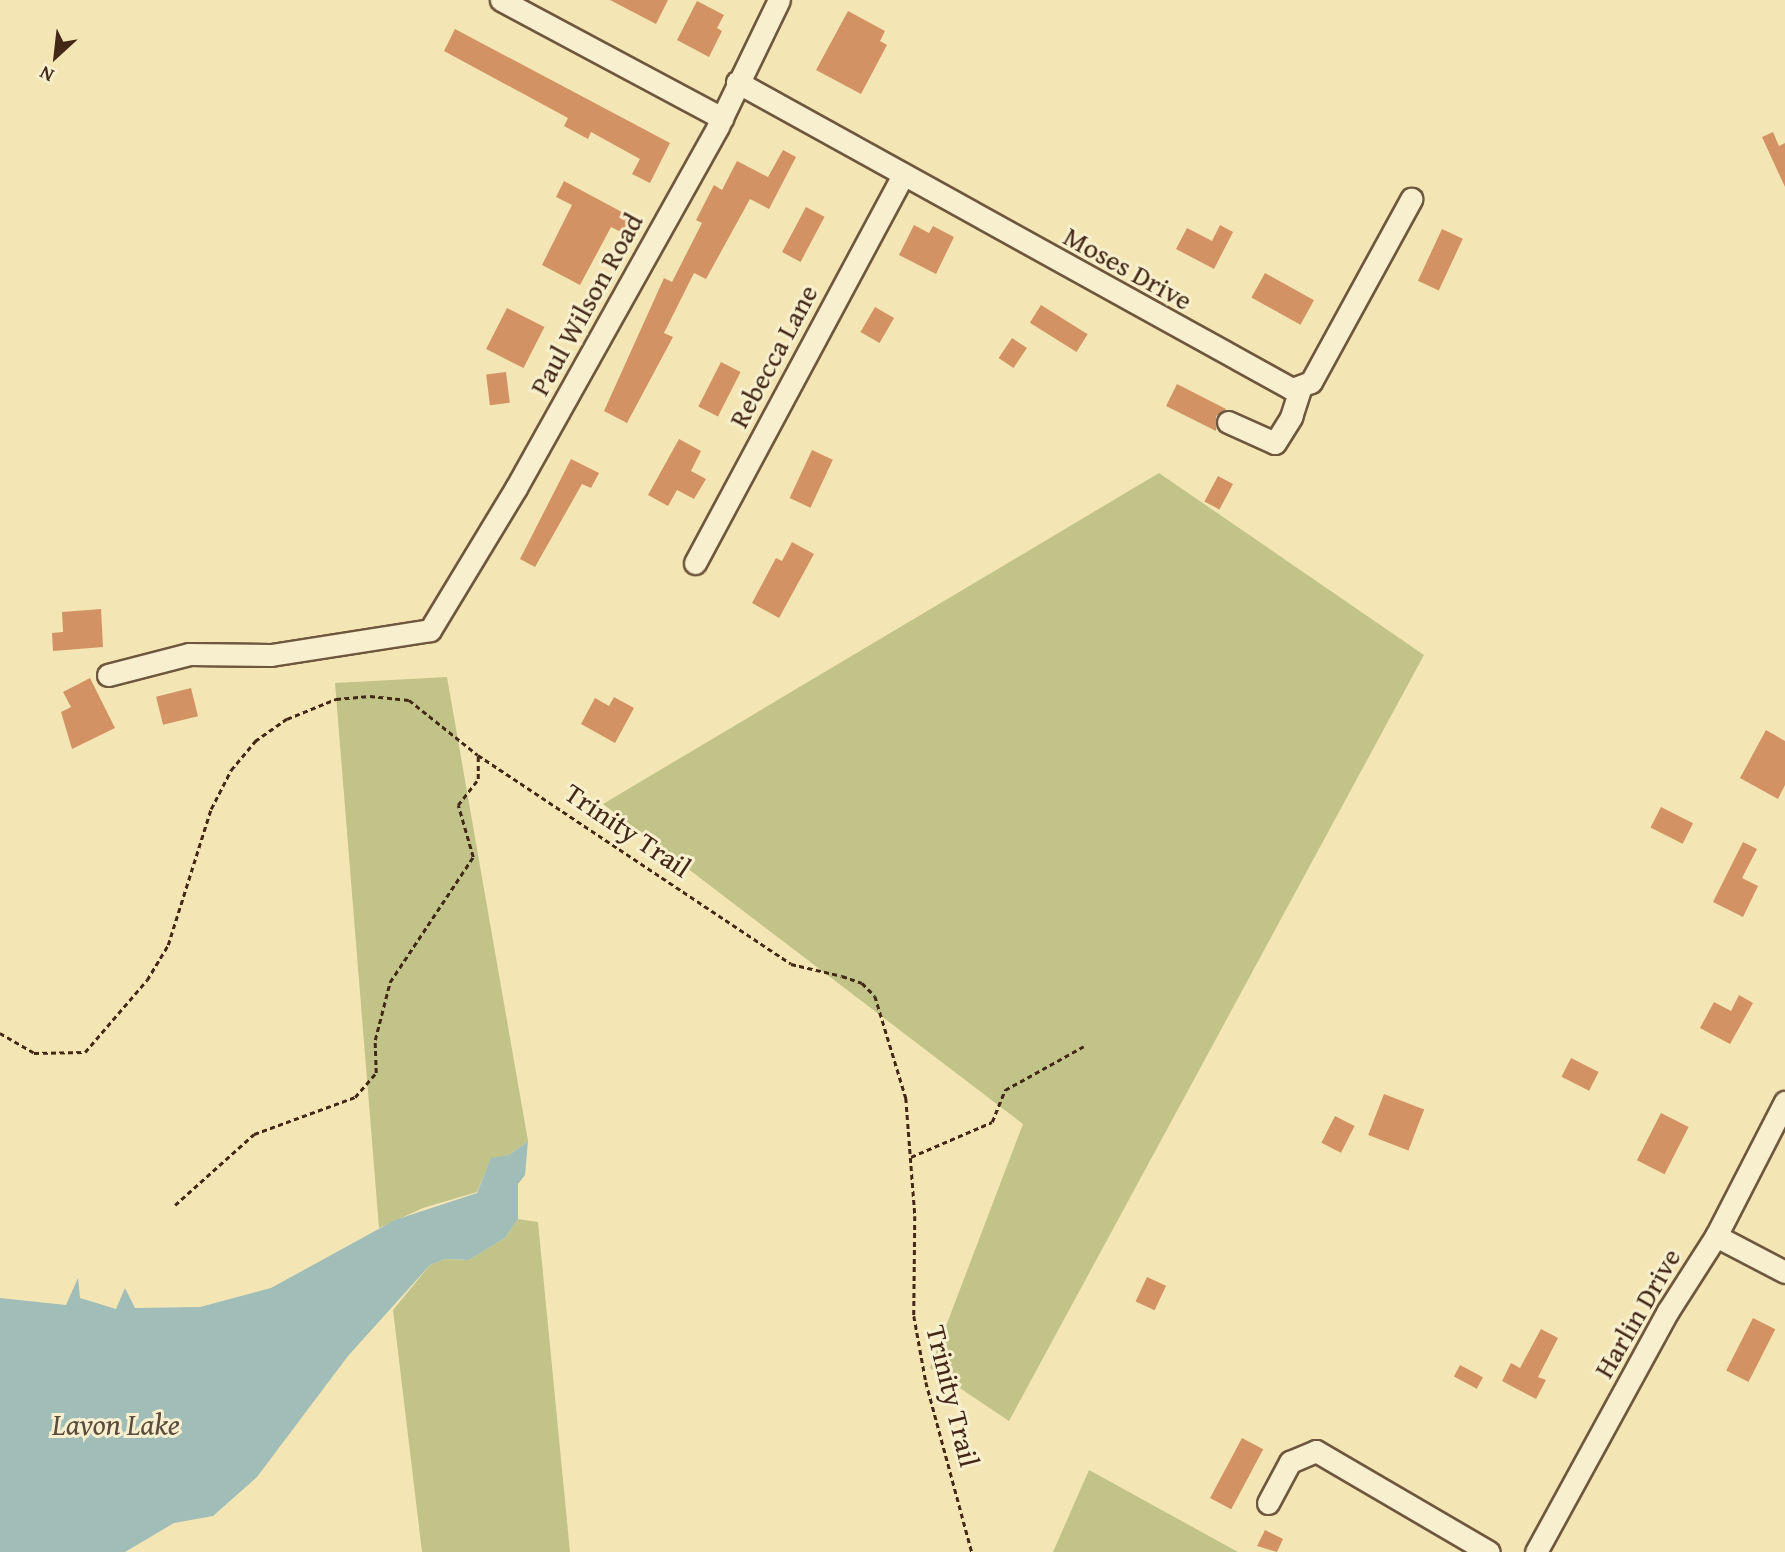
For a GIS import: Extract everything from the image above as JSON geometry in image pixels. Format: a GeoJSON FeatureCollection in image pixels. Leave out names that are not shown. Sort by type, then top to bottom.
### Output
{"type":"FeatureCollection","features":[{"type":"Feature","properties":{"kind":"street"},"geometry":{"type":"LineString","coordinates":[[501,0],[722,118]]}},
{"type":"Feature","properties":{"kind":"street","name":"Paul Wilson Road"},"geometry":{"type":"LineString","coordinates":[[108,675],[189,654],[271,655],[430,630],[516,488],[722,118],[737,82],[779,0]]}},
{"type":"Feature","properties":{"kind":"street","name":"Moses Drive"},"geometry":{"type":"LineString","coordinates":[[737,82],[902,177],[1283,386],[1300,390]]}},
{"type":"Feature","properties":{"kind":"street","name":"Rebecca Lane"},"geometry":{"type":"LineString","coordinates":[[695,563],[902,177]]}},
{"type":"Feature","properties":{"kind":"street"},"geometry":{"type":"LineString","coordinates":[[1228,422],[1269,444],[1275,443],[1291,417],[1300,390],[1311,382],[1411,199]]}},
{"type":"Feature","properties":{"kind":"street","name":"Harlin Drive"},"geometry":{"type":"LineString","coordinates":[[1536,1552],[1668,1311],[1777,1136],[1785,1102]]}},
{"type":"Feature","properties":{"kind":"street"},"geometry":{"type":"LineString","coordinates":[[1716,1236],[1785,1272]]}},
{"type":"Feature","properties":{"kind":"street"},"geometry":{"type":"LineString","coordinates":[[1269,1503],[1290,1462],[1316,1451],[1489,1552]]}},
{"type":"Feature","properties":{"kind":"path","name":"Trinity Trail"},"geometry":{"type":"LineString","coordinates":[[0,1033],[34,1053],[85,1052],[147,980],[168,945],[211,809],[231,769],[255,741],[287,719],[336,699],[409,700],[478,755],[791,964],[842,976],[875,996],[906,1098],[911,1157],[914,1316],[926,1382],[972,1552]]}},
{"type":"Feature","properties":{"kind":"path"},"geometry":{"type":"LineString","coordinates":[[175,1205],[254,1134],[355,1097],[376,1073],[375,1040],[390,982],[473,857],[458,805],[478,779],[478,755]]}},
{"type":"Feature","properties":{"kind":"path"},"geometry":{"type":"LineString","coordinates":[[911,1157],[992,1122],[1005,1090],[1084,1046]]}},
{"type":"Feature","properties":{"kind":"green space"},"geometry":{"type":"Polygon","coordinates":[[[1159,473],[1424,655],[1009,1421],[930,1368],[1023,1124],[603,804],[1159,473]]]}},
{"type":"Feature","properties":{"kind":"green space"},"geometry":{"type":"Polygon","coordinates":[[[447,677],[528,1141],[509,1155],[491,1159],[477,1192],[423,1208],[379,1228],[335,683],[447,677]]]}},
{"type":"Feature","properties":{"kind":"green space"},"geometry":{"type":"Polygon","coordinates":[[[518,1219],[538,1222],[570,1552],[422,1552],[393,1310],[430,1265],[445,1259],[469,1260],[505,1238],[518,1219]]]}},
{"type":"Feature","properties":{"kind":"green space"},"geometry":{"type":"Polygon","coordinates":[[[1089,1470],[1238,1552],[1053,1552],[1089,1470]]]}},
{"type":"Feature","properties":{"kind":"water","name":"Lavon Lake"},"geometry":{"type":"Polygon","coordinates":[[[528,1141],[525,1175],[518,1184],[518,1219],[505,1238],[469,1260],[445,1259],[430,1265],[348,1356],[257,1477],[213,1516],[174,1523],[125,1552],[0,1552],[0,1298],[66,1305],[78,1278],[80,1298],[116,1309],[125,1288],[135,1308],[200,1307],[271,1288],[395,1220],[477,1193],[491,1158],[509,1155],[528,1141]]]}},
{"type":"Feature","properties":{"kind":"building"},"geometry":{"type":"Polygon","coordinates":[[[610,0],[668,0],[656,24],[610,0]]]}},
{"type":"Feature","properties":{"kind":"building"},"geometry":{"type":"Polygon","coordinates":[[[697,1],[724,15],[717,28],[722,31],[709,57],[677,40],[697,1]]]}},
{"type":"Feature","properties":{"kind":"building"},"geometry":{"type":"Polygon","coordinates":[[[848,11],[885,31],[880,41],[887,45],[861,94],[816,70],[848,11]]]}},
{"type":"Feature","properties":{"kind":"building"},"geometry":{"type":"Polygon","coordinates":[[[455,29],[670,143],[650,183],[632,174],[640,159],[591,132],[588,139],[564,126],[568,118],[444,51],[455,29]]]}},
{"type":"Feature","properties":{"kind":"building"},"geometry":{"type":"Polygon","coordinates":[[[1773,132],[1779,146],[1785,143],[1785,187],[1762,137],[1773,132]]]}},
{"type":"Feature","properties":{"kind":"building"},"geometry":{"type":"Polygon","coordinates":[[[783,150],[796,157],[769,209],[750,199],[706,279],[694,273],[664,333],[673,337],[627,423],[604,411],[664,278],[672,282],[702,223],[696,220],[714,185],[722,190],[737,161],[768,177],[783,150]]]}},
{"type":"Feature","properties":{"kind":"building"},"geometry":{"type":"Polygon","coordinates":[[[564,181],[633,218],[625,234],[611,227],[580,285],[542,265],[572,205],[556,197],[564,181]]]}},
{"type":"Feature","properties":{"kind":"building"},"geometry":{"type":"Polygon","coordinates":[[[806,207],[825,217],[801,262],[782,252],[806,207]]]}},
{"type":"Feature","properties":{"kind":"building"},"geometry":{"type":"Polygon","coordinates":[[[914,225],[929,233],[933,226],[954,237],[936,274],[899,255],[914,225]]]}},
{"type":"Feature","properties":{"kind":"building"},"geometry":{"type":"Polygon","coordinates":[[[1220,225],[1233,232],[1214,269],[1176,249],[1187,228],[1212,241],[1220,225]]]}},
{"type":"Feature","properties":{"kind":"building"},"geometry":{"type":"Polygon","coordinates":[[[1442,229],[1463,239],[1439,290],[1418,281],[1442,229]]]}},
{"type":"Feature","properties":{"kind":"building"},"geometry":{"type":"Polygon","coordinates":[[[1265,273],[1314,300],[1300,325],[1251,297],[1265,273]]]}},
{"type":"Feature","properties":{"kind":"building"},"geometry":{"type":"Polygon","coordinates":[[[1041,305],[1088,334],[1077,352],[1030,323],[1041,305]]]}},
{"type":"Feature","properties":{"kind":"building"},"geometry":{"type":"Polygon","coordinates":[[[875,307],[894,318],[880,343],[860,332],[875,307]]]}},
{"type":"Feature","properties":{"kind":"building"},"geometry":{"type":"Polygon","coordinates":[[[507,308],[544,327],[524,368],[486,349],[507,308]]]}},
{"type":"Feature","properties":{"kind":"building"},"geometry":{"type":"Polygon","coordinates":[[[1012,338],[1027,348],[1014,368],[999,358],[1012,338]]]}},
{"type":"Feature","properties":{"kind":"building"},"geometry":{"type":"Polygon","coordinates":[[[721,362],[741,372],[718,417],[698,407],[721,362]]]}},
{"type":"Feature","properties":{"kind":"building"},"geometry":{"type":"Polygon","coordinates":[[[506,372],[510,403],[490,405],[486,374],[506,372]]]}},
{"type":"Feature","properties":{"kind":"building"},"geometry":{"type":"Polygon","coordinates":[[[1177,384],[1226,409],[1216,416],[1216,431],[1166,406],[1177,384]]]}},
{"type":"Feature","properties":{"kind":"building"},"geometry":{"type":"Polygon","coordinates":[[[679,439],[701,451],[691,471],[706,479],[694,499],[677,490],[668,506],[648,495],[679,439]]]}},
{"type":"Feature","properties":{"kind":"building"},"geometry":{"type":"Polygon","coordinates":[[[812,450],[833,460],[810,508],[790,498],[812,450]]]}},
{"type":"Feature","properties":{"kind":"building"},"geometry":{"type":"Polygon","coordinates":[[[571,459],[599,473],[591,488],[582,484],[535,567],[520,559],[571,459]]]}},
{"type":"Feature","properties":{"kind":"building"},"geometry":{"type":"Polygon","coordinates":[[[1218,476],[1233,484],[1219,510],[1204,502],[1218,476]]]}},
{"type":"Feature","properties":{"kind":"building"},"geometry":{"type":"Polygon","coordinates":[[[792,542],[814,554],[779,618],[752,603],[776,558],[782,561],[792,542]]]}},
{"type":"Feature","properties":{"kind":"building"},"geometry":{"type":"Polygon","coordinates":[[[101,609],[103,647],[53,651],[52,633],[63,632],[62,612],[101,609]]]}},
{"type":"Feature","properties":{"kind":"building"},"geometry":{"type":"Polygon","coordinates":[[[90,678],[115,728],[72,749],[61,712],[71,707],[63,692],[90,678]]]}},
{"type":"Feature","properties":{"kind":"building"},"geometry":{"type":"Polygon","coordinates":[[[191,688],[198,716],[163,725],[156,697],[191,688]]]}},
{"type":"Feature","properties":{"kind":"building"},"geometry":{"type":"Polygon","coordinates":[[[614,697],[634,708],[615,743],[581,724],[595,698],[609,706],[614,697]]]}},
{"type":"Feature","properties":{"kind":"building"},"geometry":{"type":"Polygon","coordinates":[[[1766,730],[1785,741],[1785,785],[1778,799],[1740,778],[1766,730]]]}},
{"type":"Feature","properties":{"kind":"building"},"geometry":{"type":"Polygon","coordinates":[[[1661,807],[1693,823],[1683,844],[1651,827],[1661,807]]]}},
{"type":"Feature","properties":{"kind":"building"},"geometry":{"type":"Polygon","coordinates":[[[1743,842],[1757,849],[1742,878],[1758,886],[1743,917],[1713,902],[1743,842]]]}},
{"type":"Feature","properties":{"kind":"building"},"geometry":{"type":"Polygon","coordinates":[[[1739,995],[1753,1003],[1730,1044],[1700,1028],[1714,1002],[1731,1011],[1739,995]]]}},
{"type":"Feature","properties":{"kind":"building"},"geometry":{"type":"Polygon","coordinates":[[[1571,1058],[1599,1072],[1589,1091],[1561,1077],[1571,1058]]]}},
{"type":"Feature","properties":{"kind":"building"},"geometry":{"type":"Polygon","coordinates":[[[1384,1094],[1424,1109],[1408,1150],[1368,1135],[1384,1094]]]}},
{"type":"Feature","properties":{"kind":"building"},"geometry":{"type":"Polygon","coordinates":[[[1661,1113],[1689,1127],[1665,1174],[1637,1160],[1661,1113]]]}},
{"type":"Feature","properties":{"kind":"building"},"geometry":{"type":"Polygon","coordinates":[[[1335,1116],[1355,1126],[1341,1153],[1321,1143],[1335,1116]]]}},
{"type":"Feature","properties":{"kind":"building"},"geometry":{"type":"Polygon","coordinates":[[[1147,1277],[1166,1286],[1155,1310],[1136,1301],[1147,1277]]]}},
{"type":"Feature","properties":{"kind":"building"},"geometry":{"type":"Polygon","coordinates":[[[1753,1318],[1775,1329],[1748,1382],[1726,1371],[1753,1318]]]}},
{"type":"Feature","properties":{"kind":"building"},"geometry":{"type":"Polygon","coordinates":[[[1541,1329],[1558,1338],[1538,1377],[1546,1380],[1536,1399],[1502,1381],[1511,1363],[1520,1368],[1541,1329]]]}},
{"type":"Feature","properties":{"kind":"building"},"geometry":{"type":"Polygon","coordinates":[[[1460,1365],[1483,1377],[1477,1389],[1454,1376],[1460,1365]]]}},
{"type":"Feature","properties":{"kind":"building"},"geometry":{"type":"Polygon","coordinates":[[[1242,1438],[1263,1449],[1231,1509],[1210,1498],[1242,1438]]]}},
{"type":"Feature","properties":{"kind":"building"},"geometry":{"type":"Polygon","coordinates":[[[1265,1530],[1283,1539],[1277,1552],[1257,1546],[1265,1530]]]}}]}
